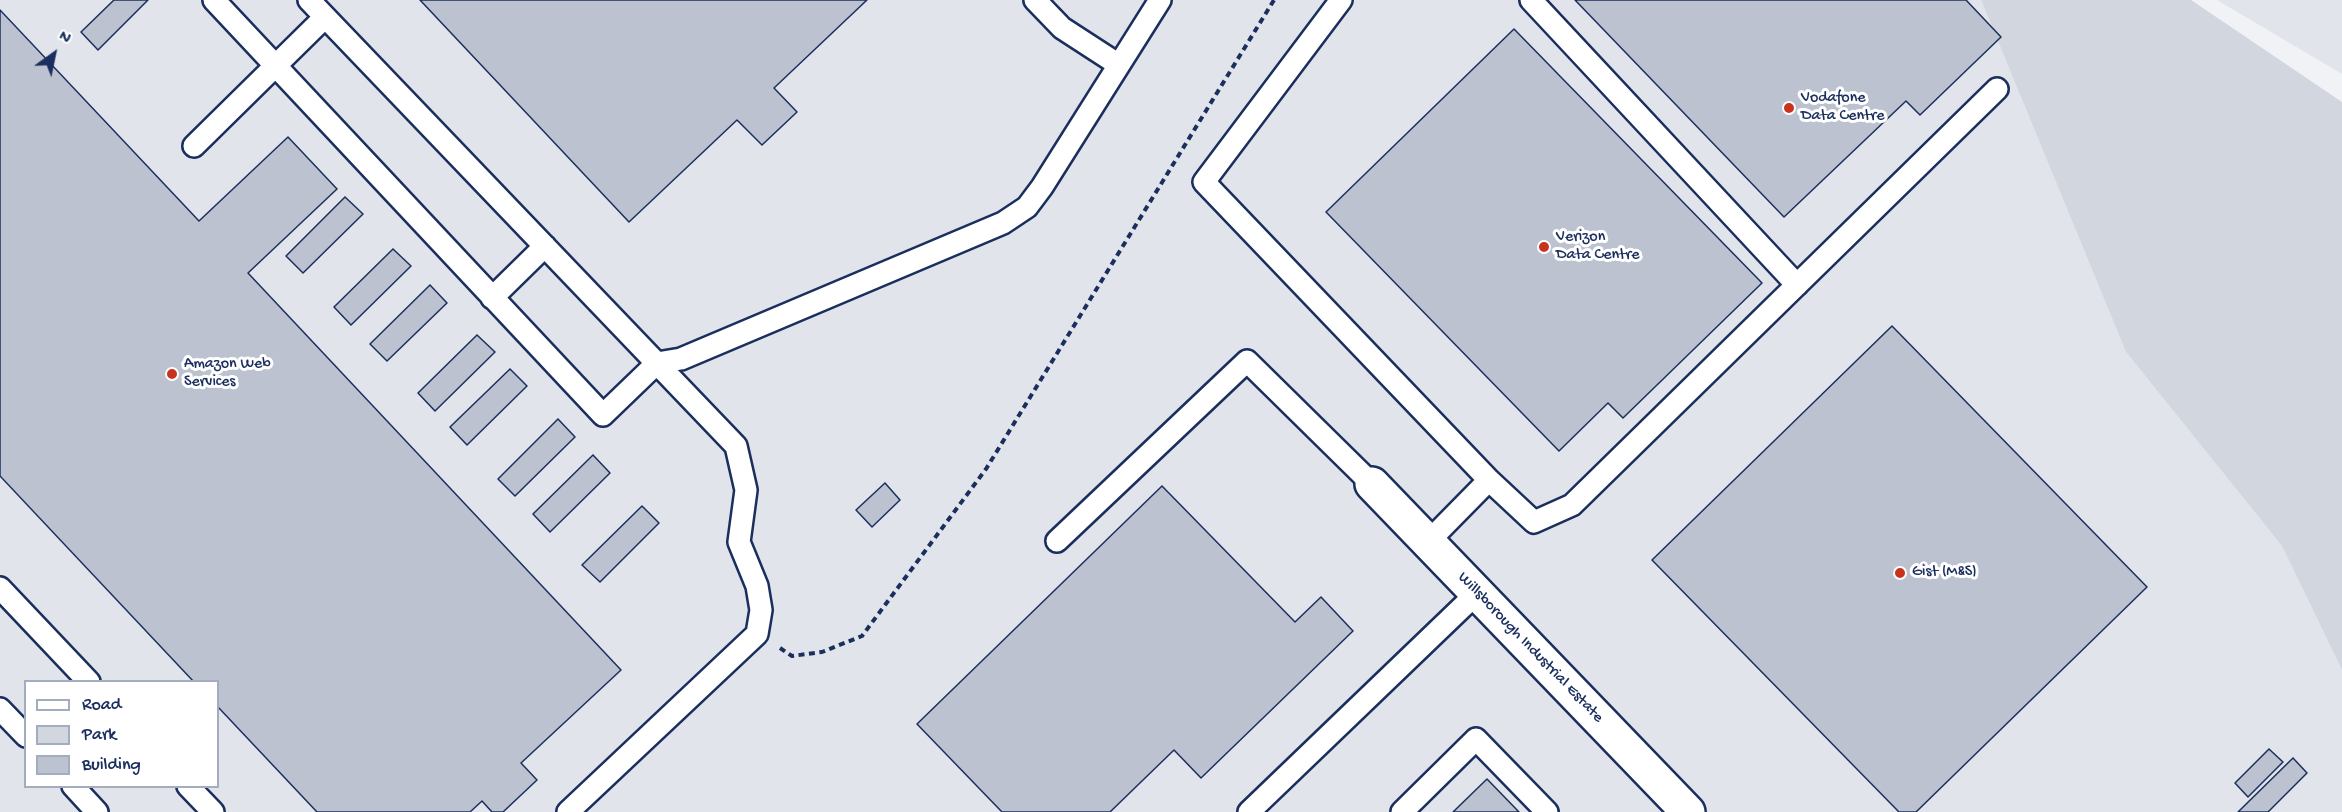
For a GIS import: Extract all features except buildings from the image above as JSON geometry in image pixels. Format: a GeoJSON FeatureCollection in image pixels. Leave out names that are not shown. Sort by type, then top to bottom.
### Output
{"type":"FeatureCollection","features":[{"type":"Feature","properties":{"kind":"street","name":"Willsborough Industrial Estate"},"geometry":{"type":"LineString","coordinates":[[1372,484],[1688,812]]}},
{"type":"Feature","properties":{"kind":"lane"},"geometry":{"type":"LineString","coordinates":[[214,0],[603,415],[657,363],[681,359],[1003,223],[1027,207],[1042,187],[1160,0]]}},
{"type":"Feature","properties":{"kind":"lane"},"geometry":{"type":"LineString","coordinates":[[309,0],[736,446],[746,490],[739,542],[757,586],[761,610],[757,634],[568,812]]}},
{"type":"Feature","properties":{"kind":"lane"},"geometry":{"type":"LineString","coordinates":[[1035,0],[1062,28],[1119,65]]}},
{"type":"Feature","properties":{"kind":"lane"},"geometry":{"type":"LineString","coordinates":[[1341,0],[1204,182],[1489,480],[1534,522],[1572,505],[1997,89]]}},
{"type":"Feature","properties":{"kind":"lane"},"geometry":{"type":"LineString","coordinates":[[1531,0],[1797,285]]}},
{"type":"Feature","properties":{"kind":"lane"},"geometry":{"type":"LineString","coordinates":[[194,147],[325,17]]}},
{"type":"Feature","properties":{"kind":"lane"},"geometry":{"type":"LineString","coordinates":[[492,298],[545,246]]}},
{"type":"Feature","properties":{"kind":"lane"},"geometry":{"type":"LineString","coordinates":[[1057,541],[1247,361],[1372,484]]}},
{"type":"Feature","properties":{"kind":"lane"},"geometry":{"type":"LineString","coordinates":[[1428,542],[1489,480]]}},
{"type":"Feature","properties":{"kind":"lane"},"geometry":{"type":"LineString","coordinates":[[0,588],[88,680]]}},
{"type":"Feature","properties":{"kind":"lane"},"geometry":{"type":"LineString","coordinates":[[1249,812],[1477,593]]}},
{"type":"Feature","properties":{"kind":"lane"},"geometry":{"type":"LineString","coordinates":[[0,709],[24,734]]}},
{"type":"Feature","properties":{"kind":"lane"},"geometry":{"type":"LineString","coordinates":[[1402,812],[1476,739],[1547,812]]}},
{"type":"Feature","properties":{"kind":"lane"},"geometry":{"type":"LineString","coordinates":[[75,788],[97,812]]}},
{"type":"Feature","properties":{"kind":"lane"},"geometry":{"type":"LineString","coordinates":[[190,788],[213,812]]}},
{"type":"Feature","properties":{"kind":"path"},"geometry":{"type":"LineString","coordinates":[[757,634],[792,656],[822,652],[862,636],[986,469],[1274,0]]}},
{"type":"Feature","properties":{"kind":"shaded area"},"geometry":{"type":"Polygon","coordinates":[[[0,0],[1981,0],[2126,352],[2282,546],[2342,670],[2342,812],[0,812],[0,0]]]}},
{"type":"Feature","properties":{"kind":"shaded area"},"geometry":{"type":"Polygon","coordinates":[[[2217,0],[2342,0],[2342,74],[2217,0]]]}},
{"type":"Feature","properties":{"kind":"green space"},"geometry":{"type":"Polygon","coordinates":[[[1981,0],[2191,0],[2342,102],[2342,670],[2282,546],[2126,352],[1981,0]]]}},
{"type":"Feature","properties":{"kind":"place","name":"Vodafone Data Centre"},"geometry":{"type":"Point","coordinates":[1789,108]}},
{"type":"Feature","properties":{"kind":"place","name":"Verizon Data Centre"},"geometry":{"type":"Point","coordinates":[1544,247]}},
{"type":"Feature","properties":{"kind":"place","name":"Amazon Web Services"},"geometry":{"type":"Point","coordinates":[172,374]}},
{"type":"Feature","properties":{"kind":"place","name":"Gist (M&S)"},"geometry":{"type":"Point","coordinates":[1900,573]}}]}
